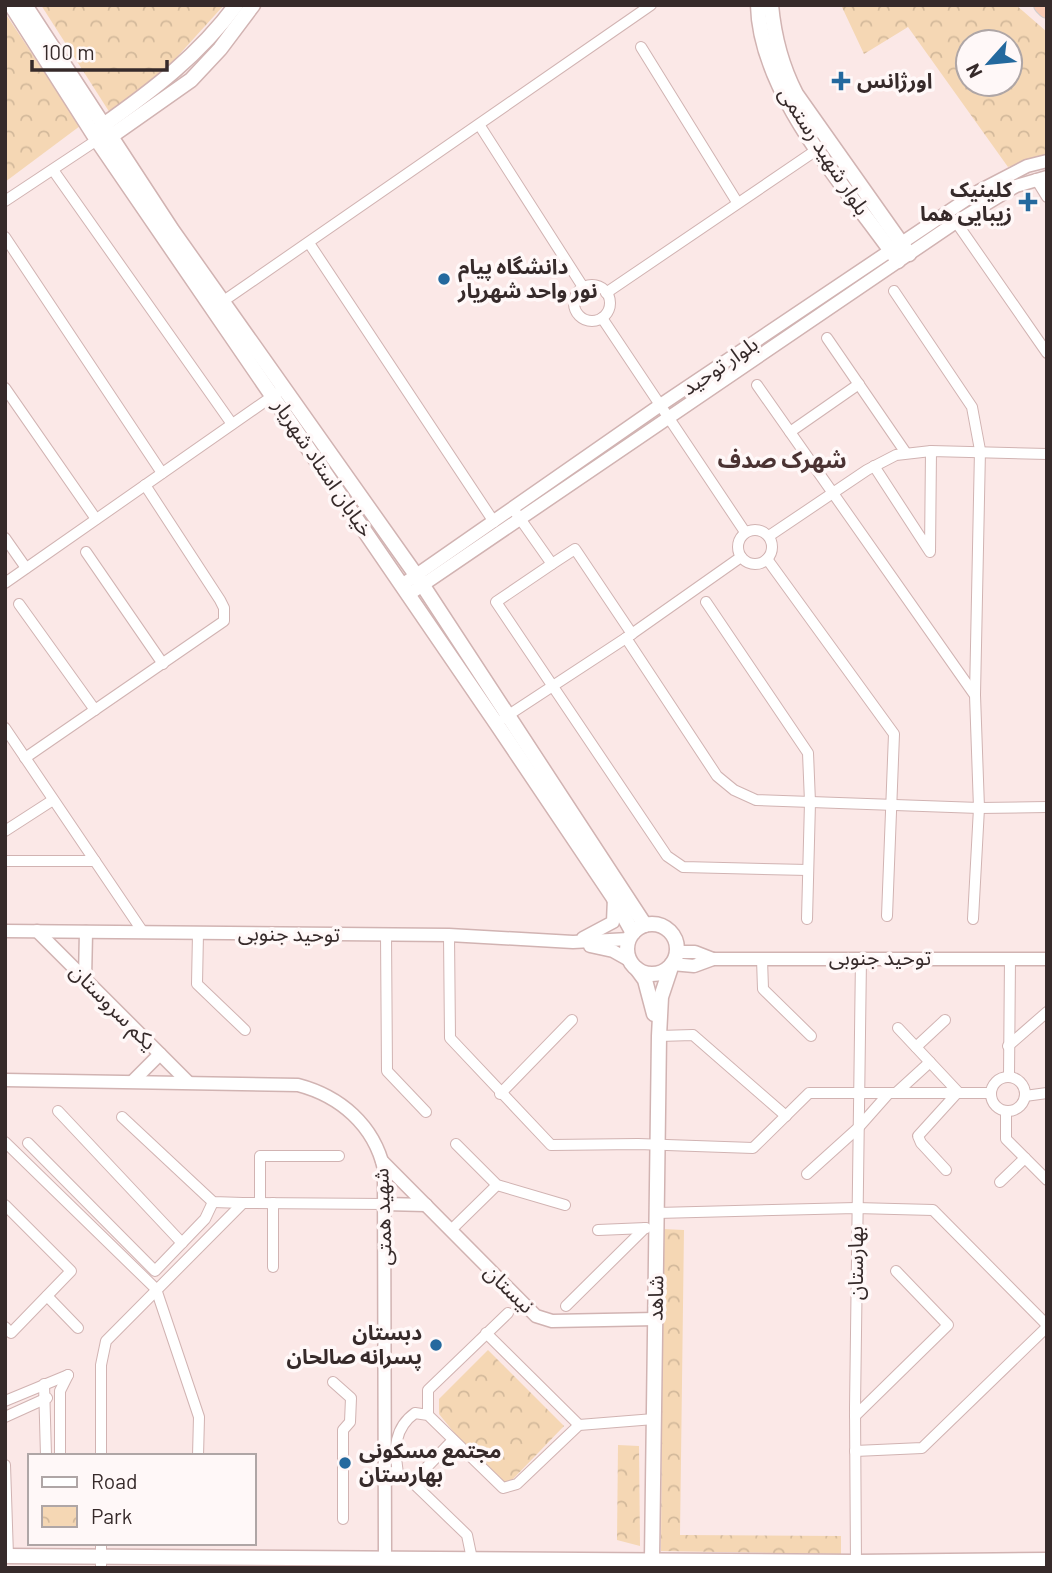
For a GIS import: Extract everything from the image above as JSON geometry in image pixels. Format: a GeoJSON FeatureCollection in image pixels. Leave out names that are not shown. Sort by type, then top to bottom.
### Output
{"type":"FeatureCollection","features":[{"type":"Feature","properties":{"kind":"main road","name":"خیابان استاد شهریار"},"geometry":{"type":"LineString","coordinates":[[11,5],[222,302],[405,590],[636,932]]}},
{"type":"Feature","properties":{"kind":"main road","name":"خیابان استاد شهریار"},"geometry":{"type":"LineString","coordinates":[[25,5],[103,134],[278,392],[419,580],[509,714],[636,932]]}},
{"type":"Feature","properties":{"kind":"main road"},"geometry":{"type":"LineString","coordinates":[[103,134],[202,47],[236,5]]}},
{"type":"Feature","properties":{"kind":"main road"},"geometry":{"type":"LineString","coordinates":[[103,134],[191,80],[220,49],[253,5]]}},
{"type":"Feature","properties":{"kind":"main road","name":"بلوار شهید رستمی"},"geometry":{"type":"LineString","coordinates":[[758,5],[767,56],[783,92],[818,149],[887,233]]}},
{"type":"Feature","properties":{"kind":"main road","name":"بلوار شهید رستمی"},"geometry":{"type":"LineString","coordinates":[[771,5],[773,32],[783,68],[796,94],[900,252]]}},
{"type":"Feature","properties":{"kind":"main road"},"geometry":{"type":"LineString","coordinates":[[484,708],[493,712],[497,708],[497,699]]}},
{"type":"Feature","properties":{"kind":"main road"},"geometry":{"type":"LineString","coordinates":[[505,738],[504,732],[511,726],[522,734]]}},
{"type":"Feature","properties":{"kind":"main road"},"geometry":{"type":"LineString","coordinates":[[653,924],[668,930],[673,936],[675,958],[661,997],[659,1036],[648,989],[633,964],[636,932],[653,924]]}},
{"type":"Feature","properties":{"kind":"main road"},"geometry":{"type":"LineString","coordinates":[[633,964],[650,974],[658,974],[675,958]]}},
{"type":"Feature","properties":{"kind":"main road","name":"شاهد"},"geometry":{"type":"LineString","coordinates":[[652,1559],[656,1319],[653,1223],[658,1145],[659,1036]]}},
{"type":"Feature","properties":{"kind":"main road"},"geometry":{"type":"LineString","coordinates":[[7,1556],[385,1563],[472,1559],[568,1563],[652,1559],[856,1565],[990,1565],[1047,1560]]}},
{"type":"Feature","properties":{"kind":"street"},"geometry":{"type":"LineString","coordinates":[[222,302],[480,126],[651,5]]}},
{"type":"Feature","properties":{"kind":"street"},"geometry":{"type":"LineString","coordinates":[[641,47],[737,202]]}},
{"type":"Feature","properties":{"kind":"street"},"geometry":{"type":"LineString","coordinates":[[480,126],[583,287]]}},
{"type":"Feature","properties":{"kind":"street"},"geometry":{"type":"LineString","coordinates":[[5,201],[103,134]]}},
{"type":"Feature","properties":{"kind":"street"},"geometry":{"type":"LineString","coordinates":[[606,293],[818,149]]}},
{"type":"Feature","properties":{"kind":"street","name":"بلوار توحید"},"geometry":{"type":"LineString","coordinates":[[405,590],[517,514],[668,420],[1003,177],[1047,161]]}},
{"type":"Feature","properties":{"kind":"street"},"geometry":{"type":"LineString","coordinates":[[53,170],[232,424]]}},
{"type":"Feature","properties":{"kind":"street"},"geometry":{"type":"LineString","coordinates":[[1041,178],[1047,197]]}},
{"type":"Feature","properties":{"kind":"street","name":"بلوار توحید"},"geometry":{"type":"LineString","coordinates":[[419,580],[494,522],[517,514],[659,406],[900,252],[1016,186],[1041,178]]}},
{"type":"Feature","properties":{"kind":"street"},"geometry":{"type":"LineString","coordinates":[[956,222],[1047,353]]}},
{"type":"Feature","properties":{"kind":"street"},"geometry":{"type":"LineString","coordinates":[[5,237],[162,473]]}},
{"type":"Feature","properties":{"kind":"street"},"geometry":{"type":"LineString","coordinates":[[309,243],[494,522]]}},
{"type":"Feature","properties":{"kind":"street"},"geometry":{"type":"LineString","coordinates":[[598,286],[606,293],[609,309],[602,318],[585,320],[576,313],[575,295],[583,287],[598,286]]}},
{"type":"Feature","properties":{"kind":"street"},"geometry":{"type":"LineString","coordinates":[[894,291],[972,407],[980,450],[975,695],[979,808],[973,919]]}},
{"type":"Feature","properties":{"kind":"street"},"geometry":{"type":"LineString","coordinates":[[602,318],[745,532]]}},
{"type":"Feature","properties":{"kind":"street"},"geometry":{"type":"LineString","coordinates":[[827,338],[906,453]]}},
{"type":"Feature","properties":{"kind":"street"},"geometry":{"type":"LineString","coordinates":[[790,432],[859,384]]}},
{"type":"Feature","properties":{"kind":"street"},"geometry":{"type":"LineString","coordinates":[[757,385],[975,695]]}},
{"type":"Feature","properties":{"kind":"street"},"geometry":{"type":"LineString","coordinates":[[5,388],[96,519]]}},
{"type":"Feature","properties":{"kind":"street"},"geometry":{"type":"LineString","coordinates":[[5,583],[278,392]]}},
{"type":"Feature","properties":{"kind":"street"},"geometry":{"type":"LineString","coordinates":[[769,536],[874,466],[906,453],[980,450],[1047,454]]}},
{"type":"Feature","properties":{"kind":"street"},"geometry":{"type":"LineString","coordinates":[[874,466],[930,552],[932,451]]}},
{"type":"Feature","properties":{"kind":"street"},"geometry":{"type":"LineString","coordinates":[[25,758],[220,625],[226,615],[220,600],[145,485]]}},
{"type":"Feature","properties":{"kind":"street"},"geometry":{"type":"LineString","coordinates":[[517,514],[552,565]]}},
{"type":"Feature","properties":{"kind":"street"},"geometry":{"type":"LineString","coordinates":[[755,529],[769,536],[772,546],[767,559],[750,564],[741,557],[738,547],[745,532],[755,529]]}},
{"type":"Feature","properties":{"kind":"street"},"geometry":{"type":"LineString","coordinates":[[5,538],[26,568]]}},
{"type":"Feature","properties":{"kind":"street"},"geometry":{"type":"LineString","coordinates":[[808,870],[683,867],[673,862],[552,688],[496,602],[575,549],[722,782],[756,800],[891,806],[1047,807]]}},
{"type":"Feature","properties":{"kind":"street"},"geometry":{"type":"LineString","coordinates":[[86,552],[163,664]]}},
{"type":"Feature","properties":{"kind":"street"},"geometry":{"type":"LineString","coordinates":[[496,723],[629,636],[741,557]]}},
{"type":"Feature","properties":{"kind":"street"},"geometry":{"type":"LineString","coordinates":[[767,559],[892,730],[887,916]]}},
{"type":"Feature","properties":{"kind":"street"},"geometry":{"type":"LineString","coordinates":[[706,602],[806,748],[810,802],[807,919]]}},
{"type":"Feature","properties":{"kind":"street"},"geometry":{"type":"LineString","coordinates":[[19,604],[95,710]]}},
{"type":"Feature","properties":{"kind":"street"},"geometry":{"type":"LineString","coordinates":[[5,729],[143,932]]}},
{"type":"Feature","properties":{"kind":"street"},"geometry":{"type":"LineString","coordinates":[[5,831],[53,800]]}},
{"type":"Feature","properties":{"kind":"street"},"geometry":{"type":"LineString","coordinates":[[5,861],[95,861]]}},
{"type":"Feature","properties":{"kind":"street"},"geometry":{"type":"LineString","coordinates":[[573,942],[609,927],[615,915],[613,897]]}},
{"type":"Feature","properties":{"kind":"street","name":"توحید جنوبی"},"geometry":{"type":"LineString","coordinates":[[5,931],[449,935],[573,942],[613,951],[633,964]]}},
{"type":"Feature","properties":{"kind":"street","name":"یکم سروستان"},"geometry":{"type":"LineString","coordinates":[[37,931],[188,1082]]}},
{"type":"Feature","properties":{"kind":"street"},"geometry":{"type":"LineString","coordinates":[[85,979],[86,932]]}},
{"type":"Feature","properties":{"kind":"street","name":"توحید جنوبی"},"geometry":{"type":"LineString","coordinates":[[573,942],[636,932]]}},
{"type":"Feature","properties":{"kind":"street"},"geometry":{"type":"LineString","coordinates":[[198,933],[197,984],[245,1030]]}},
{"type":"Feature","properties":{"kind":"street"},"geometry":{"type":"LineString","coordinates":[[386,934],[387,1071],[426,1112]]}},
{"type":"Feature","properties":{"kind":"street"},"geometry":{"type":"LineString","coordinates":[[449,935],[450,1038],[551,1145],[753,1148],[809,1093],[990,1093]]}},
{"type":"Feature","properties":{"kind":"street","name":"توحید جنوبی"},"geometry":{"type":"LineString","coordinates":[[675,958],[694,966],[713,959],[1047,959]]}},
{"type":"Feature","properties":{"kind":"street","name":"بهارستان"},"geometry":{"type":"LineString","coordinates":[[856,1565],[856,1208],[861,958]]}},
{"type":"Feature","properties":{"kind":"street"},"geometry":{"type":"LineString","coordinates":[[1009,1076],[1010,958]]}},
{"type":"Feature","properties":{"kind":"street"},"geometry":{"type":"LineString","coordinates":[[762,959],[763,989],[811,1036]]}},
{"type":"Feature","properties":{"kind":"street"},"geometry":{"type":"LineString","coordinates":[[1008,1046],[1047,1012]]}},
{"type":"Feature","properties":{"kind":"street"},"geometry":{"type":"LineString","coordinates":[[500,1094],[572,1020]]}},
{"type":"Feature","properties":{"kind":"street"},"geometry":{"type":"LineString","coordinates":[[916,1047],[945,1020]]}},
{"type":"Feature","properties":{"kind":"street"},"geometry":{"type":"LineString","coordinates":[[898,1028],[958,1092]]}},
{"type":"Feature","properties":{"kind":"street"},"geometry":{"type":"LineString","coordinates":[[659,1036],[693,1035],[786,1115]]}},
{"type":"Feature","properties":{"kind":"street"},"geometry":{"type":"LineString","coordinates":[[133,1081],[160,1054]]}},
{"type":"Feature","properties":{"kind":"street"},"geometry":{"type":"LineString","coordinates":[[807,1174],[892,1093],[930,1062]]}},
{"type":"Feature","properties":{"kind":"street"},"geometry":{"type":"LineString","coordinates":[[990,1093],[997,1080],[1009,1076]]}},
{"type":"Feature","properties":{"kind":"street"},"geometry":{"type":"LineString","coordinates":[[990,1093],[995,1105],[1006,1111],[1020,1107],[1025,1096],[1022,1084],[1009,1076]]}},
{"type":"Feature","properties":{"kind":"street","name":"شهید همتی"},"geometry":{"type":"LineString","coordinates":[[5,1080],[286,1083],[322,1092],[342,1104],[360,1122],[382,1160],[385,1204],[392,1472],[385,1563]]}},
{"type":"Feature","properties":{"kind":"street"},"geometry":{"type":"LineString","coordinates":[[946,1170],[921,1143],[918,1136],[958,1092]]}},
{"type":"Feature","properties":{"kind":"street"},"geometry":{"type":"LineString","coordinates":[[1025,1096],[1047,1093]]}},
{"type":"Feature","properties":{"kind":"street"},"geometry":{"type":"LineString","coordinates":[[58,1111],[182,1243]]}},
{"type":"Feature","properties":{"kind":"street"},"geometry":{"type":"LineString","coordinates":[[1006,1111],[1006,1139],[1047,1180]]}},
{"type":"Feature","properties":{"kind":"street"},"geometry":{"type":"LineString","coordinates":[[122,1117],[213,1202],[426,1205]]}},
{"type":"Feature","properties":{"kind":"street"},"geometry":{"type":"LineString","coordinates":[[5,1141],[156,1289],[199,1417],[198,1454]]}},
{"type":"Feature","properties":{"kind":"street"},"geometry":{"type":"LineString","coordinates":[[28,1143],[155,1271],[205,1219],[213,1202]]}},
{"type":"Feature","properties":{"kind":"street"},"geometry":{"type":"LineString","coordinates":[[456,1143],[498,1185],[565,1205]]}},
{"type":"Feature","properties":{"kind":"street"},"geometry":{"type":"LineString","coordinates":[[260,1203],[260,1156],[340,1156]]}},
{"type":"Feature","properties":{"kind":"street"},"geometry":{"type":"LineString","coordinates":[[1000,1182],[1024,1158]]}},
{"type":"Feature","properties":{"kind":"street","name":"نيستان"},"geometry":{"type":"LineString","coordinates":[[382,1160],[524,1306],[543,1320],[656,1319]]}},
{"type":"Feature","properties":{"kind":"street"},"geometry":{"type":"LineString","coordinates":[[451,1230],[498,1185]]}},
{"type":"Feature","properties":{"kind":"street"},"geometry":{"type":"LineString","coordinates":[[101,1454],[101,1365],[106,1341],[243,1203]]}},
{"type":"Feature","properties":{"kind":"street"},"geometry":{"type":"LineString","coordinates":[[273,1203],[273,1267]]}},
{"type":"Feature","properties":{"kind":"street"},"geometry":{"type":"LineString","coordinates":[[5,1205],[71,1271],[11,1333],[5,1327]]}},
{"type":"Feature","properties":{"kind":"street"},"geometry":{"type":"LineString","coordinates":[[598,1230],[653,1223],[856,1208],[933,1210],[1047,1326],[922,1448],[855,1451]]}},
{"type":"Feature","properties":{"kind":"street"},"geometry":{"type":"LineString","coordinates":[[566,1306],[653,1223]]}},
{"type":"Feature","properties":{"kind":"street"},"geometry":{"type":"LineString","coordinates":[[855,1416],[948,1325],[896,1271]]}},
{"type":"Feature","properties":{"kind":"street"},"geometry":{"type":"LineString","coordinates":[[47,1296],[78,1328]]}},
{"type":"Feature","properties":{"kind":"street"},"geometry":{"type":"LineString","coordinates":[[428,1415],[428,1390],[508,1313]]}},
{"type":"Feature","properties":{"kind":"street"},"geometry":{"type":"LineString","coordinates":[[486,1333],[579,1424]]}},
{"type":"Feature","properties":{"kind":"street"},"geometry":{"type":"LineString","coordinates":[[5,1401],[68,1375],[60,1391],[60,1454]]}},
{"type":"Feature","properties":{"kind":"street"},"geometry":{"type":"LineString","coordinates":[[333,1382],[351,1398],[350,1422],[344,1430],[343,1519]]}},
{"type":"Feature","properties":{"kind":"street"},"geometry":{"type":"LineString","coordinates":[[44,1384],[46,1454]]}},
{"type":"Feature","properties":{"kind":"street"},"geometry":{"type":"LineString","coordinates":[[5,1417],[60,1391]]}},
{"type":"Feature","properties":{"kind":"street"},"geometry":{"type":"LineString","coordinates":[[472,1559],[467,1535],[418,1487],[392,1472],[394,1451],[402,1425],[415,1413],[428,1415],[496,1484],[510,1488],[579,1424],[654,1419]]}},
{"type":"Feature","properties":{"kind":"street"},"geometry":{"type":"LineString","coordinates":[[418,1487],[425,1469],[453,1440]]}},
{"type":"Feature","properties":{"kind":"street"},"geometry":{"type":"LineString","coordinates":[[5,1465],[7,1556]]}},
{"type":"Feature","properties":{"kind":"green space"},"geometry":{"type":"Polygon","coordinates":[[[41,5],[224,5],[158,78],[110,113],[41,5]]]}},
{"type":"Feature","properties":{"kind":"green space"},"geometry":{"type":"Polygon","coordinates":[[[841,5],[1016,5],[1047,32],[1047,155],[1008,167],[959,98],[1024,98],[1024,28],[954,28],[954,91],[908,27],[864,54],[841,5]]]}},
{"type":"Feature","properties":{"kind":"green space"},"geometry":{"type":"Polygon","coordinates":[[[5,13],[80,126],[5,182],[5,13]]]}},
{"type":"Feature","properties":{"kind":"green space"},"geometry":{"type":"Polygon","coordinates":[[[663,1229],[684,1230],[680,1535],[841,1536],[841,1554],[661,1551],[663,1229]]]}},
{"type":"Feature","properties":{"kind":"green space"},"geometry":{"type":"Polygon","coordinates":[[[488,1350],[564,1426],[512,1480],[496,1484],[439,1414],[439,1399],[488,1350]]]}},
{"type":"Feature","properties":{"kind":"green space"},"geometry":{"type":"Polygon","coordinates":[[[618,1445],[639,1446],[640,1546],[617,1540],[618,1445]]]}},
{"type":"Feature","properties":{"kind":"place","name":"اورژانس"},"geometry":{"type":"Point","coordinates":[841,81]}},
{"type":"Feature","properties":{"kind":"place","name":"کلینیک زیبایی هما"},"geometry":{"type":"Point","coordinates":[1028,202]}},
{"type":"Feature","properties":{"kind":"place","name":"دانشگاه پیام نور واحد شهریار"},"geometry":{"type":"Point","coordinates":[444,279]}},
{"type":"Feature","properties":{"kind":"place","name":"دبستان پسرانه صالحان"},"geometry":{"type":"Point","coordinates":[436,1345]}},
{"type":"Feature","properties":{"kind":"place","name":"مجتمع مسکونی بهارستان"},"geometry":{"type":"Point","coordinates":[345,1463]}},
{"type":"Feature","properties":{"kind":"district","name":"شهرک صدف"},"geometry":{"type":"Point","coordinates":[782,460]}}]}
